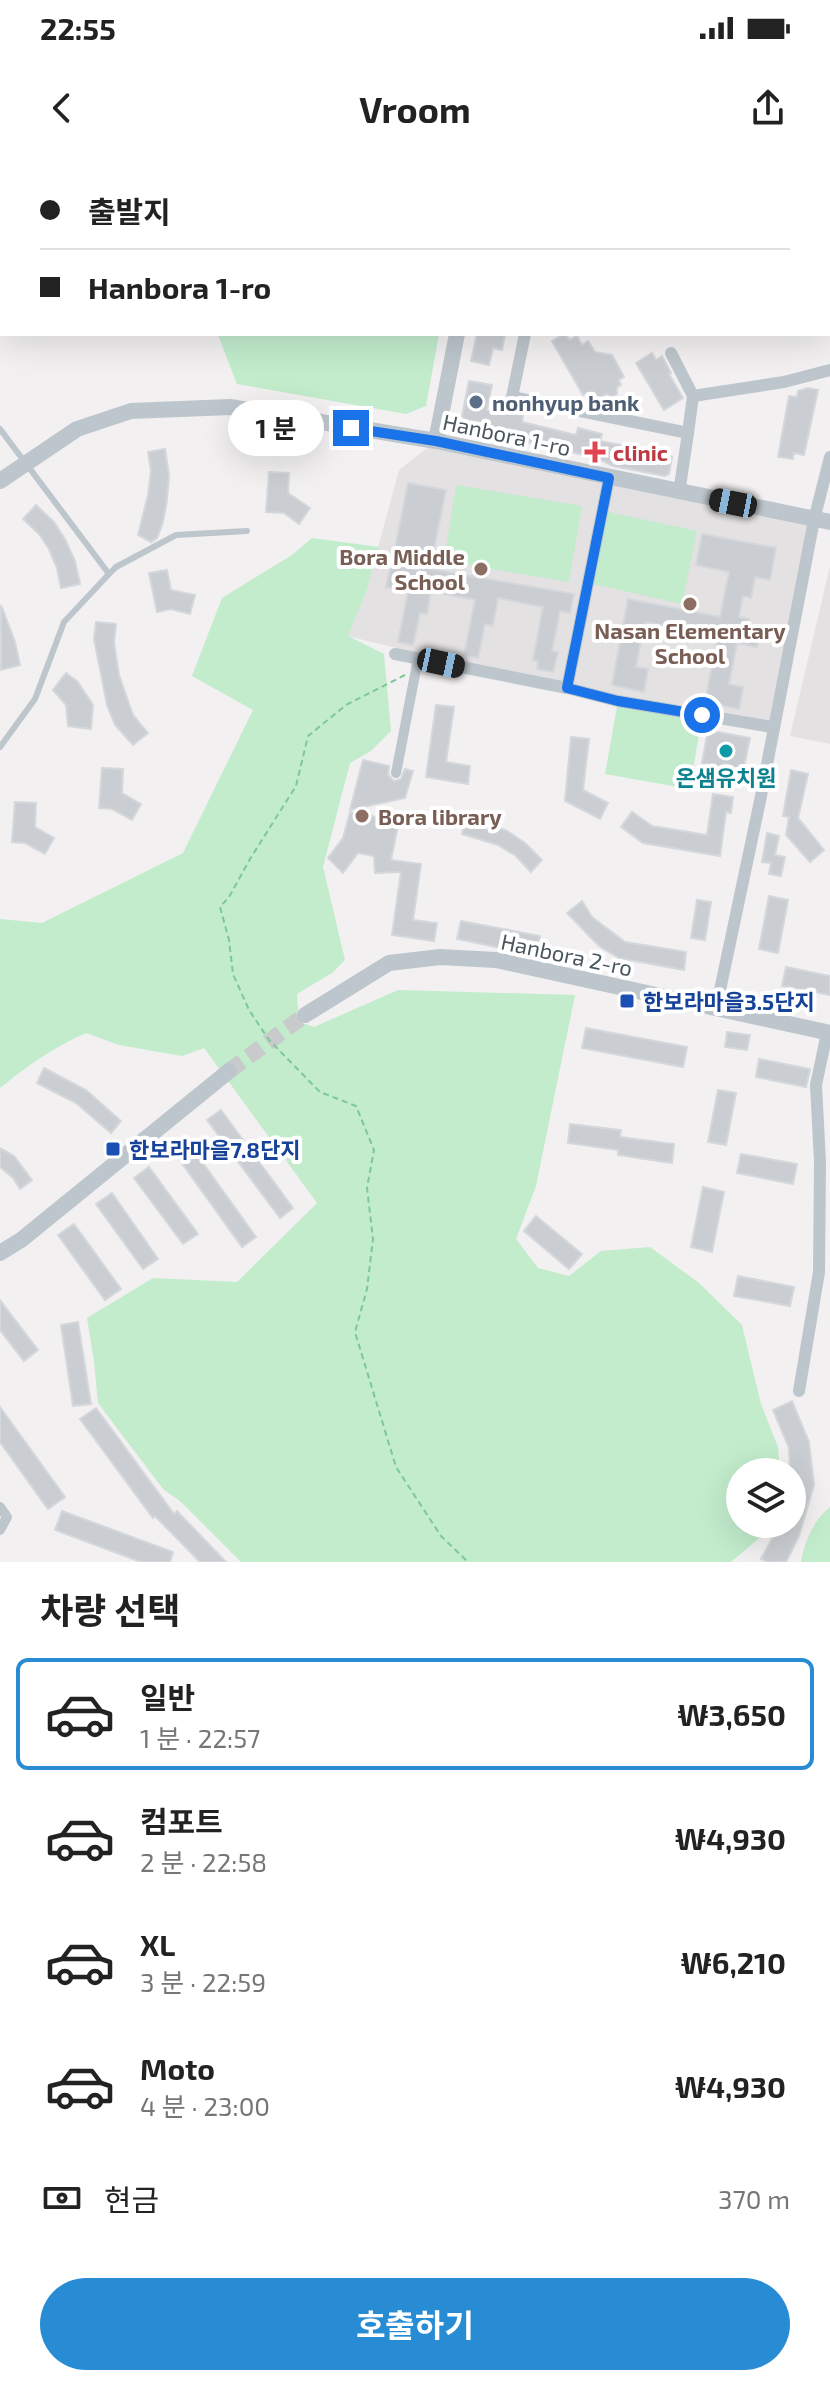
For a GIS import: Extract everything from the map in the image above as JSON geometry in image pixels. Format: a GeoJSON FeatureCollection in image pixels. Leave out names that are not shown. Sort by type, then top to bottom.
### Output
{"type":"FeatureCollection","features":[{"type":"Feature","properties":{"kind":"street"},"geometry":{"type":"LineString","coordinates":[[436,441],[457,336]]}},
{"type":"Feature","properties":{"kind":"street"},"geometry":{"type":"LineString","coordinates":[[525,336],[512,397],[688,433]]}},
{"type":"Feature","properties":{"kind":"street"},"geometry":{"type":"LineString","coordinates":[[671,353],[693,396],[679,493]]}},
{"type":"Feature","properties":{"kind":"street"},"geometry":{"type":"LineString","coordinates":[[693,396],[784,382],[830,370]]}},
{"type":"Feature","properties":{"kind":"street","name":"Hanbora 1-ro"},"geometry":{"type":"LineString","coordinates":[[0,481],[77,429],[131,411],[230,407],[436,441],[822,521]]}},
{"type":"Feature","properties":{"kind":"street"},"geometry":{"type":"LineString","coordinates":[[716,1009],[760,801],[772,727],[822,521],[829,463]]}},
{"type":"Feature","properties":{"kind":"street"},"geometry":{"type":"LineString","coordinates":[[567,688],[609,478]]}},
{"type":"Feature","properties":{"kind":"street"},"geometry":{"type":"LineString","coordinates":[[395,654],[416,664],[567,688],[618,701],[772,727]]}},
{"type":"Feature","properties":{"kind":"street"},"geometry":{"type":"LineString","coordinates":[[396,773],[416,664]]}},
{"type":"Feature","properties":{"kind":"street","name":"Hanbora 2-ro"},"geometry":{"type":"LineString","coordinates":[[305,1015],[389,963],[440,957],[496,960],[829,1033]]}},
{"type":"Feature","properties":{"kind":"street"},"geometry":{"type":"LineString","coordinates":[[799,1391],[819,1272],[820,1162],[816,1085],[829,1033]]}},
{"type":"Feature","properties":{"kind":"street"},"geometry":{"type":"LineString","coordinates":[[0,1253],[21,1240],[229,1071]]}},
{"type":"Feature","properties":{"kind":"street"},"geometry":{"type":"LineString","coordinates":[[0,1507],[7,1517],[0,1530]]}},
{"type":"Feature","properties":{"kind":"lane"},"geometry":{"type":"LineString","coordinates":[[0,429],[109,574]]}},
{"type":"Feature","properties":{"kind":"lane"},"geometry":{"type":"LineString","coordinates":[[0,747],[35,699],[64,622],[116,567],[176,535],[247,531]]}},
{"type":"Feature","properties":{"kind":"path"},"geometry":{"type":"LineString","coordinates":[[416,664],[346,705],[308,736],[296,786],[220,907],[229,940],[233,974],[249,1010],[269,1040],[320,1092],[356,1106],[374,1150],[367,1188],[373,1239],[367,1289],[355,1332],[396,1467],[441,1536],[468,1562]]}},
{"type":"Feature","properties":{"kind":"shaded area"},"geometry":{"type":"Polygon","coordinates":[[[436,441],[814,520],[772,727],[618,701],[347,636],[366,592],[399,470],[436,441]]]}},
{"type":"Feature","properties":{"kind":"shaded area"},"geometry":{"type":"Polygon","coordinates":[[[830,566],[830,744],[790,736],[830,566]]]}},
{"type":"Feature","properties":{"kind":"green space"},"geometry":{"type":"Polygon","coordinates":[[[218,336],[439,336],[426,406],[406,414],[237,384],[218,336]]]}},
{"type":"Feature","properties":{"kind":"green space"},"geometry":{"type":"Polygon","coordinates":[[[456,485],[582,506],[569,582],[444,561],[456,485]]]}},
{"type":"Feature","properties":{"kind":"green space"},"geometry":{"type":"Polygon","coordinates":[[[608,512],[697,531],[682,604],[593,584],[608,512]]]}},
{"type":"Feature","properties":{"kind":"green space"},"geometry":{"type":"Polygon","coordinates":[[[312,538],[379,547],[366,592],[348,636],[384,654],[391,731],[371,751],[350,763],[323,867],[345,960],[332,973],[297,994],[299,1022],[314,1027],[398,990],[575,995],[536,1186],[516,1239],[538,1268],[569,1276],[601,1251],[650,1247],[699,1283],[742,1325],[761,1404],[778,1447],[779,1458],[726,1458],[726,1538],[759,1538],[731,1562],[241,1562],[180,1501],[163,1489],[98,1403],[87,1318],[153,1278],[237,1282],[317,1203],[204,1048],[182,1056],[119,1045],[86,1033],[41,1058],[0,1088],[0,919],[42,923],[183,853],[253,710],[192,676],[222,598],[292,555],[312,538]]]}},
{"type":"Feature","properties":{"kind":"green space"},"geometry":{"type":"Polygon","coordinates":[[[618,701],[702,715],[690,789],[605,774],[618,701]]]}},
{"type":"Feature","properties":{"kind":"green space"},"geometry":{"type":"Polygon","coordinates":[[[830,1507],[830,1562],[801,1562],[811,1532],[830,1507]]]}},
{"type":"Feature","properties":{"kind":"building"},"geometry":{"type":"Polygon","coordinates":[[[477,336],[505,336],[502,350],[493,348],[489,365],[471,361],[477,336]]]}},
{"type":"Feature","properties":{"kind":"building"},"geometry":{"type":"Polygon","coordinates":[[[561,336],[570,340],[577,336],[582,345],[588,341],[595,352],[612,355],[624,377],[619,380],[621,385],[617,387],[617,394],[612,397],[607,394],[597,400],[592,391],[583,395],[552,341],[561,336]]]}},
{"type":"Feature","properties":{"kind":"building"},"geometry":{"type":"Polygon","coordinates":[[[652,353],[656,360],[662,356],[683,398],[664,410],[636,363],[652,353]]]}},
{"type":"Feature","properties":{"kind":"building"},"geometry":{"type":"Polygon","coordinates":[[[469,381],[492,385],[487,410],[523,415],[522,422],[576,435],[578,428],[602,434],[600,441],[631,447],[629,453],[654,457],[655,451],[669,453],[668,456],[672,457],[669,474],[665,476],[613,466],[597,458],[501,436],[502,431],[467,424],[462,416],[469,381]]]}},
{"type":"Feature","properties":{"kind":"building"},"geometry":{"type":"Polygon","coordinates":[[[808,388],[818,390],[804,455],[794,453],[793,459],[778,457],[789,396],[797,397],[798,391],[808,388]]]}},
{"type":"Feature","properties":{"kind":"building"},"geometry":{"type":"Polygon","coordinates":[[[165,449],[169,475],[167,500],[157,538],[151,542],[138,535],[151,471],[148,452],[165,449]]]}},
{"type":"Feature","properties":{"kind":"building"},"geometry":{"type":"Polygon","coordinates":[[[269,472],[289,473],[288,493],[310,508],[299,524],[284,513],[266,512],[269,472]]]}},
{"type":"Feature","properties":{"kind":"building"},"geometry":{"type":"Polygon","coordinates":[[[408,483],[446,490],[430,569],[574,594],[570,613],[560,611],[552,651],[558,652],[553,672],[537,669],[538,661],[533,660],[543,607],[498,598],[493,626],[485,624],[478,658],[464,655],[475,600],[431,591],[427,614],[420,613],[413,645],[398,642],[408,592],[386,587],[391,564],[420,570],[423,554],[395,548],[408,483]]]}},
{"type":"Feature","properties":{"kind":"building"},"geometry":{"type":"Polygon","coordinates":[[[36,505],[54,522],[65,539],[75,561],[80,584],[61,588],[49,549],[23,519],[36,505]]]}},
{"type":"Feature","properties":{"kind":"building"},"geometry":{"type":"Polygon","coordinates":[[[702,534],[776,548],[770,580],[755,577],[751,598],[743,596],[739,617],[749,619],[747,633],[759,636],[757,647],[737,643],[729,684],[743,687],[739,709],[705,702],[718,636],[645,622],[636,667],[648,669],[644,692],[612,685],[628,599],[720,617],[729,572],[696,565],[702,534]]]}},
{"type":"Feature","properties":{"kind":"building"},"geometry":{"type":"Polygon","coordinates":[[[167,570],[171,590],[195,595],[190,614],[171,609],[157,612],[149,573],[167,570]]]}},
{"type":"Feature","properties":{"kind":"building"},"geometry":{"type":"Polygon","coordinates":[[[1,605],[20,665],[1,670],[1,605]]]}},
{"type":"Feature","properties":{"kind":"building"},"geometry":{"type":"Polygon","coordinates":[[[96,622],[116,624],[114,643],[119,675],[133,715],[148,733],[133,745],[115,725],[107,705],[94,639],[96,622]]]}},
{"type":"Feature","properties":{"kind":"building"},"geometry":{"type":"Polygon","coordinates":[[[66,673],[77,681],[93,705],[91,729],[68,726],[66,705],[53,690],[66,673]]]}},
{"type":"Feature","properties":{"kind":"building"},"geometry":{"type":"Polygon","coordinates":[[[436,705],[454,707],[446,762],[470,766],[468,784],[426,777],[436,705]]]}},
{"type":"Feature","properties":{"kind":"building","name":"온샘유치원"},"geometry":{"type":"Polygon","coordinates":[[[708,730],[750,738],[742,776],[702,763],[708,730]]]}},
{"type":"Feature","properties":{"kind":"building"},"geometry":{"type":"Polygon","coordinates":[[[571,737],[589,739],[583,790],[608,803],[600,819],[565,801],[571,737]]]}},
{"type":"Feature","properties":{"kind":"building"},"geometry":{"type":"Polygon","coordinates":[[[363,760],[389,766],[388,775],[394,781],[401,779],[405,769],[413,771],[405,798],[350,810],[363,760]]]}},
{"type":"Feature","properties":{"kind":"building"},"geometry":{"type":"Polygon","coordinates":[[[102,768],[123,769],[122,793],[141,804],[132,820],[112,809],[99,808],[102,768]]]}},
{"type":"Feature","properties":{"kind":"building"},"geometry":{"type":"Polygon","coordinates":[[[791,770],[808,774],[798,818],[824,850],[810,862],[786,835],[789,817],[783,816],[791,770]]]}},
{"type":"Feature","properties":{"kind":"building"},"geometry":{"type":"Polygon","coordinates":[[[713,794],[733,797],[731,813],[726,812],[720,856],[643,843],[621,827],[632,812],[652,826],[707,835],[713,794]]]}},
{"type":"Feature","properties":{"kind":"building"},"geometry":{"type":"Polygon","coordinates":[[[15,802],[36,803],[35,827],[54,838],[45,854],[25,843],[12,842],[15,802]]]}},
{"type":"Feature","properties":{"kind":"building"},"geometry":{"type":"Polygon","coordinates":[[[350,812],[399,821],[391,860],[421,864],[413,920],[437,923],[434,941],[392,935],[401,872],[375,873],[374,856],[358,853],[343,873],[328,858],[343,838],[350,812]]]}},
{"type":"Feature","properties":{"kind":"building"},"geometry":{"type":"Polygon","coordinates":[[[465,817],[507,831],[542,860],[531,872],[516,856],[498,845],[462,834],[465,817]]]}},
{"type":"Feature","properties":{"kind":"building"},"geometry":{"type":"Polygon","coordinates":[[[767,833],[779,836],[775,855],[785,857],[781,876],[769,874],[771,863],[762,862],[767,833]]]}},
{"type":"Feature","properties":{"kind":"building"},"geometry":{"type":"Polygon","coordinates":[[[769,896],[788,900],[778,953],[759,949],[769,896]]]}},
{"type":"Feature","properties":{"kind":"building"},"geometry":{"type":"Polygon","coordinates":[[[697,900],[711,902],[705,940],[691,938],[697,900]]]}},
{"type":"Feature","properties":{"kind":"building"},"geometry":{"type":"Polygon","coordinates":[[[582,901],[592,917],[625,942],[686,952],[684,970],[619,958],[599,946],[567,913],[582,901]]]}},
{"type":"Feature","properties":{"kind":"building"},"geometry":{"type":"Polygon","coordinates":[[[461,921],[540,936],[536,955],[457,939],[461,921]]]}},
{"type":"Feature","properties":{"kind":"building"},"geometry":{"type":"Polygon","coordinates":[[[786,967],[830,976],[830,995],[782,986],[786,967]]]}},
{"type":"Feature","properties":{"kind":"building"},"geometry":{"type":"Polygon","coordinates":[[[586,1028],[687,1047],[683,1067],[582,1048],[586,1028]]]}},
{"type":"Feature","properties":{"kind":"building"},"geometry":{"type":"Polygon","coordinates":[[[727,1032],[750,1035],[747,1050],[725,1047],[727,1032]]]}},
{"type":"Feature","properties":{"kind":"building"},"geometry":{"type":"Polygon","coordinates":[[[759,1059],[810,1069],[806,1087],[756,1077],[759,1059]]]}},
{"type":"Feature","properties":{"kind":"building"},"geometry":{"type":"Polygon","coordinates":[[[44,1068],[86,1090],[121,1121],[111,1133],[76,1103],[37,1083],[44,1068]]]}},
{"type":"Feature","properties":{"kind":"building"},"geometry":{"type":"Polygon","coordinates":[[[718,1090],[736,1093],[726,1145],[708,1142],[718,1090]]]}},
{"type":"Feature","properties":{"kind":"building"},"geometry":{"type":"Polygon","coordinates":[[[221,1110],[293,1208],[280,1218],[207,1120],[221,1110]]]}},
{"type":"Feature","properties":{"kind":"building"},"geometry":{"type":"Polygon","coordinates":[[[570,1124],[621,1130],[620,1137],[674,1144],[672,1163],[618,1155],[618,1150],[568,1143],[570,1124]]]}},
{"type":"Feature","properties":{"kind":"building"},"geometry":{"type":"Polygon","coordinates":[[[185,1138],[256,1237],[242,1247],[171,1148],[185,1138]]]}},
{"type":"Feature","properties":{"kind":"building"},"geometry":{"type":"Polygon","coordinates":[[[0,1148],[14,1156],[32,1180],[20,1189],[0,1167],[0,1148]]]}},
{"type":"Feature","properties":{"kind":"building"},"geometry":{"type":"Polygon","coordinates":[[[741,1154],[797,1164],[793,1184],[737,1173],[741,1154]]]}},
{"type":"Feature","properties":{"kind":"building"},"geometry":{"type":"Polygon","coordinates":[[[149,1167],[198,1234],[183,1244],[134,1178],[149,1167]]]}},
{"type":"Feature","properties":{"kind":"building"},"geometry":{"type":"Polygon","coordinates":[[[703,1187],[724,1192],[712,1252],[691,1247],[703,1187]]]}},
{"type":"Feature","properties":{"kind":"building"},"geometry":{"type":"Polygon","coordinates":[[[112,1193],[158,1259],[143,1269],[96,1204],[112,1193]]]}},
{"type":"Feature","properties":{"kind":"building"},"geometry":{"type":"Polygon","coordinates":[[[536,1216],[582,1254],[569,1269],[524,1231],[536,1216]]]}},
{"type":"Feature","properties":{"kind":"building"},"geometry":{"type":"Polygon","coordinates":[[[74,1224],[121,1289],[105,1300],[58,1235],[74,1224]]]}},
{"type":"Feature","properties":{"kind":"building"},"geometry":{"type":"Polygon","coordinates":[[[738,1276],[794,1287],[790,1306],[734,1296],[738,1276]]]}},
{"type":"Feature","properties":{"kind":"building"},"geometry":{"type":"Polygon","coordinates":[[[0,1300],[38,1350],[24,1361],[0,1330],[0,1300]]]}},
{"type":"Feature","properties":{"kind":"building"},"geometry":{"type":"Polygon","coordinates":[[[78,1322],[91,1404],[73,1406],[61,1325],[78,1322]]]}},
{"type":"Feature","properties":{"kind":"building"},"geometry":{"type":"Polygon","coordinates":[[[792,1401],[809,1442],[814,1485],[806,1512],[806,1458],[789,1458],[789,1448],[773,1410],[792,1401]]]}},
{"type":"Feature","properties":{"kind":"building"},"geometry":{"type":"Polygon","coordinates":[[[0,1407],[65,1497],[48,1509],[0,1442],[0,1407]]]}},
{"type":"Feature","properties":{"kind":"building"},"geometry":{"type":"Polygon","coordinates":[[[96,1408],[174,1514],[177,1511],[226,1562],[200,1562],[155,1516],[153,1518],[80,1419],[96,1408]]]}},
{"type":"Feature","properties":{"kind":"building"},"geometry":{"type":"Polygon","coordinates":[[[62,1511],[173,1552],[170,1562],[141,1562],[55,1530],[62,1511]]]}},
{"type":"Feature","properties":{"kind":"building"},"geometry":{"type":"Polygon","coordinates":[[[772,1538],[798,1538],[786,1562],[761,1559],[772,1538]]]}},
{"type":"Feature","properties":{"kind":"tunnel"},"geometry":{"type":"LineString","coordinates":[[229,1071],[305,1015]]}},
{"type":"Feature","properties":{"kind":"place","name":"nonhyup bank"},"geometry":{"type":"Point","coordinates":[476,402]}},
{"type":"Feature","properties":{"kind":"place","name":"clinic"},"geometry":{"type":"Point","coordinates":[595,452]}},
{"type":"Feature","properties":{"kind":"place","name":"Bora Middle School"},"geometry":{"type":"Point","coordinates":[481,569]}},
{"type":"Feature","properties":{"kind":"place","name":"Nasan Elementary School"},"geometry":{"type":"Point","coordinates":[690,604]}},
{"type":"Feature","properties":{"kind":"place","name":"온샘유치원"},"geometry":{"type":"Point","coordinates":[726,751]}},
{"type":"Feature","properties":{"kind":"place","name":"Bora library"},"geometry":{"type":"Point","coordinates":[362,816]}},
{"type":"Feature","properties":{"kind":"place","name":"한보라마을3.5단지"},"geometry":{"type":"Point","coordinates":[627,1001]}},
{"type":"Feature","properties":{"kind":"place","name":"한보라마을7.8단지"},"geometry":{"type":"Point","coordinates":[113,1149]}},
{"type":"Feature","properties":{"kind":"route"},"geometry":{"type":"LineString","coordinates":[[351,428],[436,441],[609,478],[567,688],[618,701],[702,715]]}}]}
